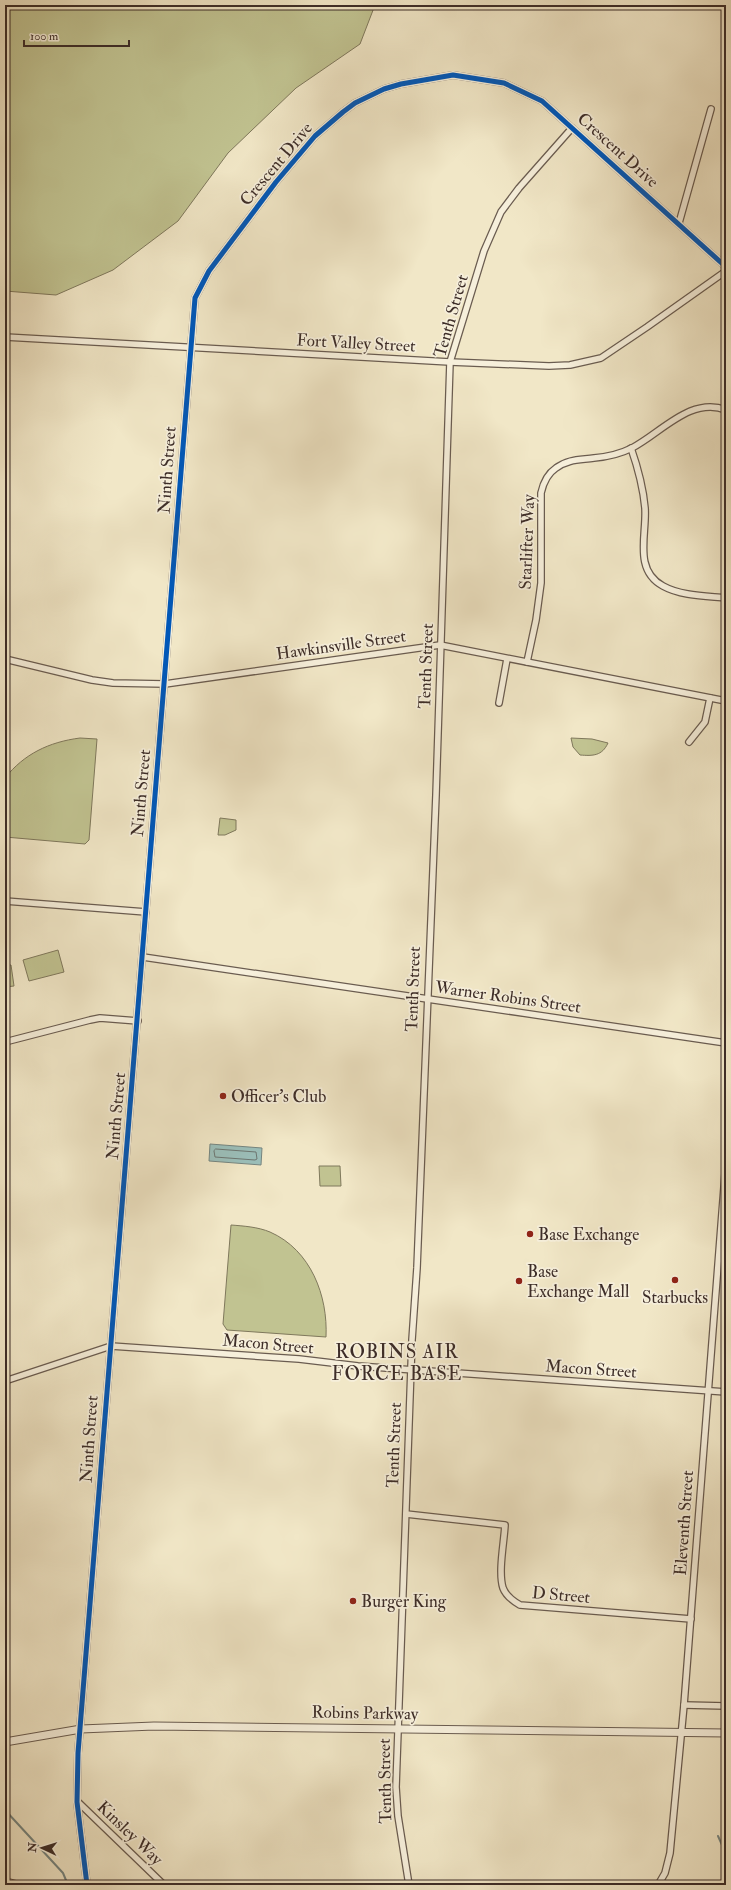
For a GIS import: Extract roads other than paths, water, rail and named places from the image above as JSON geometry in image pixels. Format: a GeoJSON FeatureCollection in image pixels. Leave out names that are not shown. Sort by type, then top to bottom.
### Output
{"type":"FeatureCollection","features":[{"type":"Feature","properties":{"kind":"street","name":"Crescent Drive"},"geometry":{"type":"LineString","coordinates":[[190,349],[195,298],[208,271],[276,182],[315,136],[355,103],[384,89],[401,84],[453,75],[504,83],[531,95],[542,102],[726,267]]}},
{"type":"Feature","properties":{"kind":"street"},"geometry":{"type":"LineString","coordinates":[[678,224],[711,109]]}},
{"type":"Feature","properties":{"kind":"street","name":"Tenth Street"},"geometry":{"type":"LineString","coordinates":[[409,1885],[398,1816],[396,1787],[411,1369],[417,1268],[450,362],[484,251],[501,212],[519,188],[572,128]]}},
{"type":"Feature","properties":{"kind":"street","name":"Fort Valley Street"},"geometry":{"type":"LineString","coordinates":[[5,337],[190,349],[560,366],[600,358],[624,343],[726,271]]}},
{"type":"Feature","properties":{"kind":"street","name":"Ninth Street"},"geometry":{"type":"LineString","coordinates":[[87,1885],[77,1802],[81,1729],[190,349]]}},
{"type":"Feature","properties":{"kind":"street","name":"Starlifter Way"},"geometry":{"type":"LineString","coordinates":[[527,662],[536,620],[541,582],[541,493],[544,482],[555,468],[566,462],[610,455],[631,448],[689,411],[700,406],[716,406],[726,410]]}},
{"type":"Feature","properties":{"kind":"street"},"geometry":{"type":"LineString","coordinates":[[631,448],[639,468],[643,489],[645,520],[643,552],[648,573],[663,586],[677,592],[726,598]]}},
{"type":"Feature","properties":{"kind":"street","name":"Hawkinsville Street"},"geometry":{"type":"LineString","coordinates":[[5,659],[92,680],[113,683],[164,684],[440,645],[726,701]]}},
{"type":"Feature","properties":{"kind":"street"},"geometry":{"type":"LineString","coordinates":[[499,703],[507,659]]}},
{"type":"Feature","properties":{"kind":"street"},"geometry":{"type":"LineString","coordinates":[[689,742],[705,722],[710,698]]}},
{"type":"Feature","properties":{"kind":"street"},"geometry":{"type":"LineString","coordinates":[[5,901],[146,912]]}},
{"type":"Feature","properties":{"kind":"street","name":"Warner Robins Street"},"geometry":{"type":"LineString","coordinates":[[143,957],[726,1043]]}},
{"type":"Feature","properties":{"kind":"street"},"geometry":{"type":"LineString","coordinates":[[5,1042],[100,1018],[138,1021]]}},
{"type":"Feature","properties":{"kind":"street","name":"Eleventh Street"},"geometry":{"type":"LineString","coordinates":[[658,1885],[665,1873],[670,1853],[684,1705],[726,1161]]}},
{"type":"Feature","properties":{"kind":"street","name":"Macon Street"},"geometry":{"type":"LineString","coordinates":[[5,1381],[111,1346],[726,1392]]}},
{"type":"Feature","properties":{"kind":"street","name":"D Street"},"geometry":{"type":"LineString","coordinates":[[406,1514],[505,1526],[502,1576],[503,1588],[510,1598],[520,1605],[691,1619]]}},
{"type":"Feature","properties":{"kind":"street"},"geometry":{"type":"LineString","coordinates":[[684,1705],[726,1706]]}},
{"type":"Feature","properties":{"kind":"street","name":"Robins Parkway"},"geometry":{"type":"LineString","coordinates":[[5,1742],[81,1729],[154,1726],[726,1733]]}},
{"type":"Feature","properties":{"kind":"street","name":"Kinsley Way"},"geometry":{"type":"LineString","coordinates":[[77,1802],[164,1885]]}},
{"type":"Feature","properties":{"kind":"street"},"geometry":{"type":"LineString","coordinates":[[5,1881],[20,1885]]}},
{"type":"Feature","properties":{"kind":"water"},"geometry":{"type":"Polygon","coordinates":[[[210,1144],[262,1148],[261,1165],[209,1161],[210,1144]]]}},
{"type":"Feature","properties":{"kind":"waterway"},"geometry":{"type":"LineString","coordinates":[[5,1810],[63,1873],[68,1885]]}},
{"type":"Feature","properties":{"kind":"waterway"},"geometry":{"type":"LineString","coordinates":[[718,1836],[726,1854]]}},
{"type":"Feature","properties":{"kind":"place","name":"Officer's Club"},"geometry":{"type":"Point","coordinates":[223,1096]}},
{"type":"Feature","properties":{"kind":"place","name":"Base Exchange"},"geometry":{"type":"Point","coordinates":[530,1234]}},
{"type":"Feature","properties":{"kind":"place","name":"Starbucks"},"geometry":{"type":"Point","coordinates":[675,1280]}},
{"type":"Feature","properties":{"kind":"place","name":"Base Exchange Mall"},"geometry":{"type":"Point","coordinates":[519,1281]}},
{"type":"Feature","properties":{"kind":"place","name":"Burger King"},"geometry":{"type":"Point","coordinates":[353,1601]}},
{"type":"Feature","properties":{"kind":"district","name":"ROBINS AIR FORCE BASE"},"geometry":{"type":"Point","coordinates":[397,1363]}}]}
